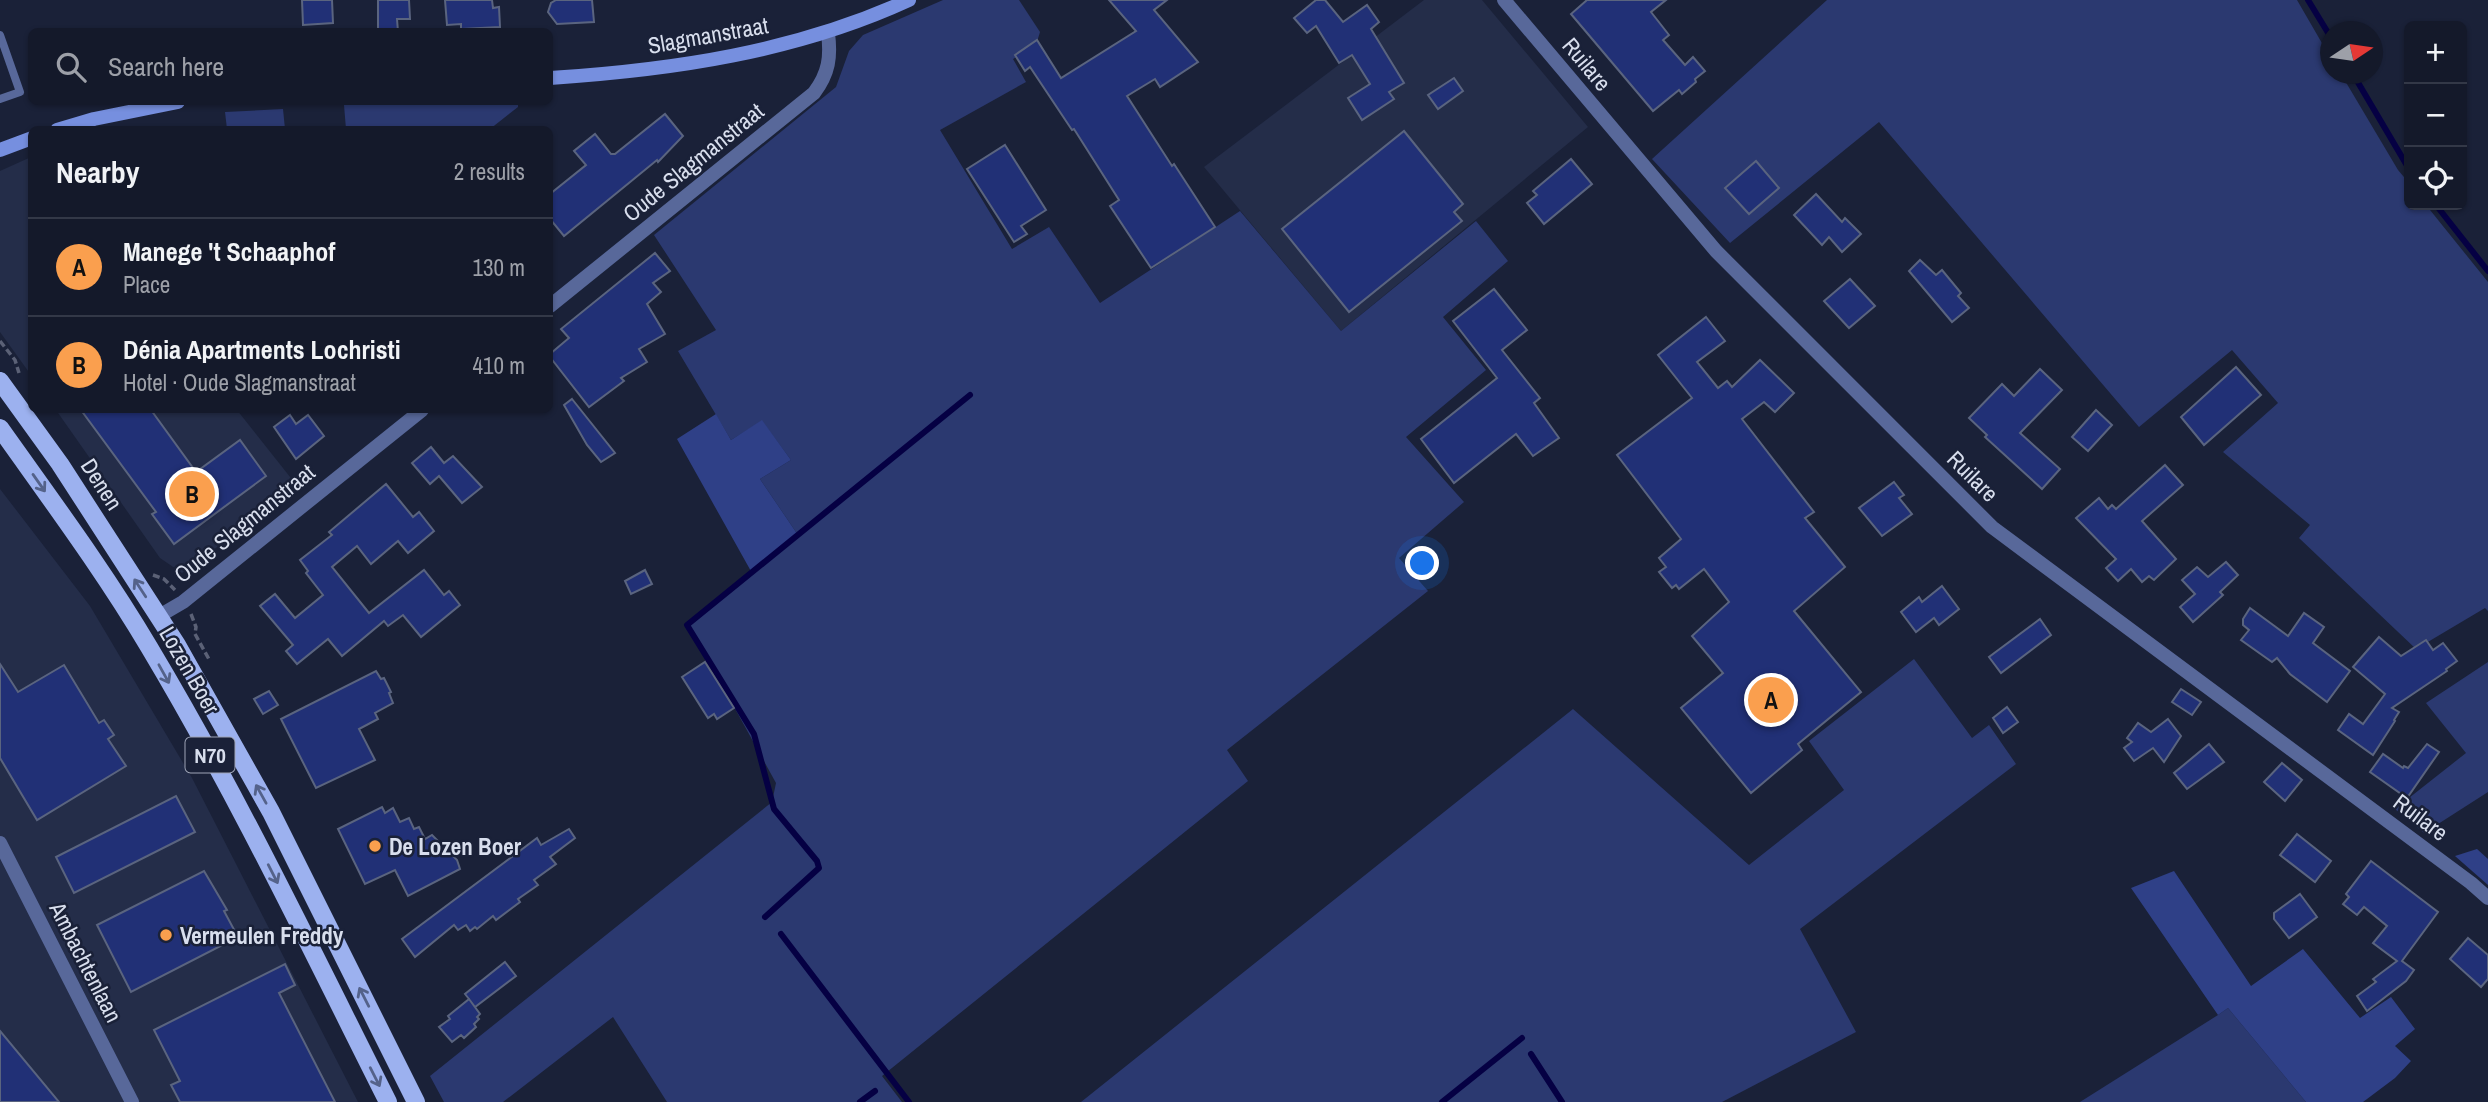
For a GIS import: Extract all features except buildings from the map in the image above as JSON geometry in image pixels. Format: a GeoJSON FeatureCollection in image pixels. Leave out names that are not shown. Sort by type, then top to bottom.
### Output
{"type":"FeatureCollection","features":[{"type":"Feature","properties":{"kind":"main road","name":"Slagmanstraat"},"geometry":{"type":"LineString","coordinates":[[553,78],[674,67],[775,46],[828,33],[909,0]]}},
{"type":"Feature","properties":{"kind":"main road"},"geometry":{"type":"LineString","coordinates":[[70,126],[163,105]]}},
{"type":"Feature","properties":{"kind":"main road"},"geometry":{"type":"LineString","coordinates":[[0,150],[28,140]]}},
{"type":"Feature","properties":{"kind":"main road","name":"Denen"},"geometry":{"type":"LineString","coordinates":[[0,381],[60,464],[159,616]]}},
{"type":"Feature","properties":{"kind":"main road","name":"Lozen Boer"},"geometry":{"type":"LineString","coordinates":[[0,428],[148,645],[246,821],[388,1102]]}},
{"type":"Feature","properties":{"kind":"main road","name":"Lozen Boer"},"geometry":{"type":"LineString","coordinates":[[159,616],[271,811],[416,1102]]}},
{"type":"Feature","properties":{"kind":"street","name":"Ruilare"},"geometry":{"type":"LineString","coordinates":[[1504,0],[1716,251],[1992,527],[2449,866],[2488,898]]}},
{"type":"Feature","properties":{"kind":"street","name":"Oude Slagmanstraat"},"geometry":{"type":"LineString","coordinates":[[553,304],[814,93],[828,69],[831,52],[828,33]]}},
{"type":"Feature","properties":{"kind":"street","name":"Oude Slagmanstraat"},"geometry":{"type":"LineString","coordinates":[[159,616],[183,602],[418,413]]}},
{"type":"Feature","properties":{"kind":"street","name":"Ambachtenlaan"},"geometry":{"type":"LineString","coordinates":[[0,843],[132,1102]]}},
{"type":"Feature","properties":{"kind":"lane"},"geometry":{"type":"LineString","coordinates":[[0,36],[20,92],[0,99]]}},
{"type":"Feature","properties":{"kind":"path"},"geometry":{"type":"LineString","coordinates":[[0,341],[15,360],[22,382]]}},
{"type":"Feature","properties":{"kind":"shaded area"},"geometry":{"type":"Polygon","coordinates":[[[943,0],[1019,0],[1040,32],[1036,45],[1013,59],[1026,82],[940,130],[1012,249],[1049,227],[1100,303],[1240,211],[1341,331],[1476,221],[1508,261],[1443,317],[1486,370],[1406,437],[1464,502],[1399,558],[1428,591],[1227,750],[1248,781],[882,1076],[902,1102],[667,1102],[613,1017],[503,1102],[444,1102],[430,1076],[772,802],[776,783],[689,625],[798,535],[760,479],[791,460],[762,421],[731,440],[678,351],[716,330],[654,235],[836,87],[849,51],[863,35],[943,0]]]}},
{"type":"Feature","properties":{"kind":"shaded area"},"geometry":{"type":"Polygon","coordinates":[[[1424,0],[1482,0],[1588,127],[1341,331],[1204,167],[1424,0]]]}},
{"type":"Feature","properties":{"kind":"shaded area"},"geometry":{"type":"Polygon","coordinates":[[[1827,0],[2297,0],[2320,40],[2320,84],[2347,84],[2404,177],[2404,210],[2430,210],[2488,282],[2488,611],[2485,608],[2416,649],[2299,538],[2310,525],[2223,452],[2278,403],[2232,350],[2139,427],[1879,122],[1730,243],[1652,159],[1827,0]]]}},
{"type":"Feature","properties":{"kind":"shaded area"},"geometry":{"type":"Polygon","coordinates":[[[344,105],[518,105],[494,126],[346,126],[344,105]]]}},
{"type":"Feature","properties":{"kind":"shaded area"},"geometry":{"type":"Polygon","coordinates":[[[283,109],[285,126],[227,126],[225,112],[283,109]]]}},
{"type":"Feature","properties":{"kind":"shaded area"},"geometry":{"type":"Polygon","coordinates":[[[28,158],[28,371],[0,332],[0,171],[28,158]]]}},
{"type":"Feature","properties":{"kind":"shaded area"},"geometry":{"type":"Polygon","coordinates":[[[58,413],[239,413],[298,487],[182,573],[160,558],[58,413]]]}},
{"type":"Feature","properties":{"kind":"shaded area"},"geometry":{"type":"Polygon","coordinates":[[[716,414],[731,440],[762,420],[791,460],[760,479],[798,535],[752,573],[677,439],[716,414]]]}},
{"type":"Feature","properties":{"kind":"shaded area"},"geometry":{"type":"Polygon","coordinates":[[[0,489],[90,606],[192,778],[358,1102],[0,1102],[0,489]]]}},
{"type":"Feature","properties":{"kind":"shaded area"},"geometry":{"type":"Polygon","coordinates":[[[1914,659],[1972,738],[1989,725],[2016,764],[1800,929],[1856,1032],[1722,1102],[1081,1102],[1573,709],[1749,865],[1844,790],[1809,741],[1914,659]]]}},
{"type":"Feature","properties":{"kind":"shaded area"},"geometry":{"type":"Polygon","coordinates":[[[2488,662],[2488,792],[2424,833],[2395,809],[2466,753],[2426,703],[2488,662]]]}},
{"type":"Feature","properties":{"kind":"shaded area"},"geometry":{"type":"Polygon","coordinates":[[[2477,849],[2488,859],[2488,885],[2455,856],[2477,849]]]}},
{"type":"Feature","properties":{"kind":"shaded area"},"geometry":{"type":"Polygon","coordinates":[[[2174,871],[2251,986],[2303,949],[2360,1018],[2391,997],[2415,1029],[2395,1046],[2411,1061],[2395,1078],[2363,1102],[2306,1102],[2228,1008],[2218,1015],[2131,888],[2174,871]]]}},
{"type":"Feature","properties":{"kind":"shaded area"},"geometry":{"type":"Polygon","coordinates":[[[2228,1008],[2306,1102],[2080,1102],[2218,1015],[2228,1008]]]}},
{"type":"Feature","properties":{"kind":"waterway"},"geometry":{"type":"LineString","coordinates":[[2308,0],[2321,21]]}},
{"type":"Feature","properties":{"kind":"waterway"},"geometry":{"type":"LineString","coordinates":[[2359,84],[2404,161]]}},
{"type":"Feature","properties":{"kind":"waterway"},"geometry":{"type":"LineString","coordinates":[[2440,210],[2488,271]]}},
{"type":"Feature","properties":{"kind":"waterway"},"geometry":{"type":"LineString","coordinates":[[765,917],[819,868],[817,861],[774,809],[754,734],[687,625],[970,395]]}},
{"type":"Feature","properties":{"kind":"waterway"},"geometry":{"type":"LineString","coordinates":[[781,934],[909,1102]]}},
{"type":"Feature","properties":{"kind":"waterway"},"geometry":{"type":"LineString","coordinates":[[1442,1102],[1522,1038]]}},
{"type":"Feature","properties":{"kind":"waterway"},"geometry":{"type":"LineString","coordinates":[[1531,1054],[1562,1102]]}},
{"type":"Feature","properties":{"kind":"waterway"},"geometry":{"type":"LineString","coordinates":[[860,1102],[875,1091]]}},
{"type":"Feature","properties":{"kind":"place","name":"Dénia Apartments Lochristi"},"geometry":{"type":"Point","coordinates":[192,494]}},
{"type":"Feature","properties":{"kind":"place","name":"Manege 't Schaaphof"},"geometry":{"type":"Point","coordinates":[1771,700]}},
{"type":"Feature","properties":{"kind":"place","name":"De Lozen Boer"},"geometry":{"type":"Point","coordinates":[375,846]}},
{"type":"Feature","properties":{"kind":"place","name":"Vermeulen Freddy"},"geometry":{"type":"Point","coordinates":[166,935]}}]}
